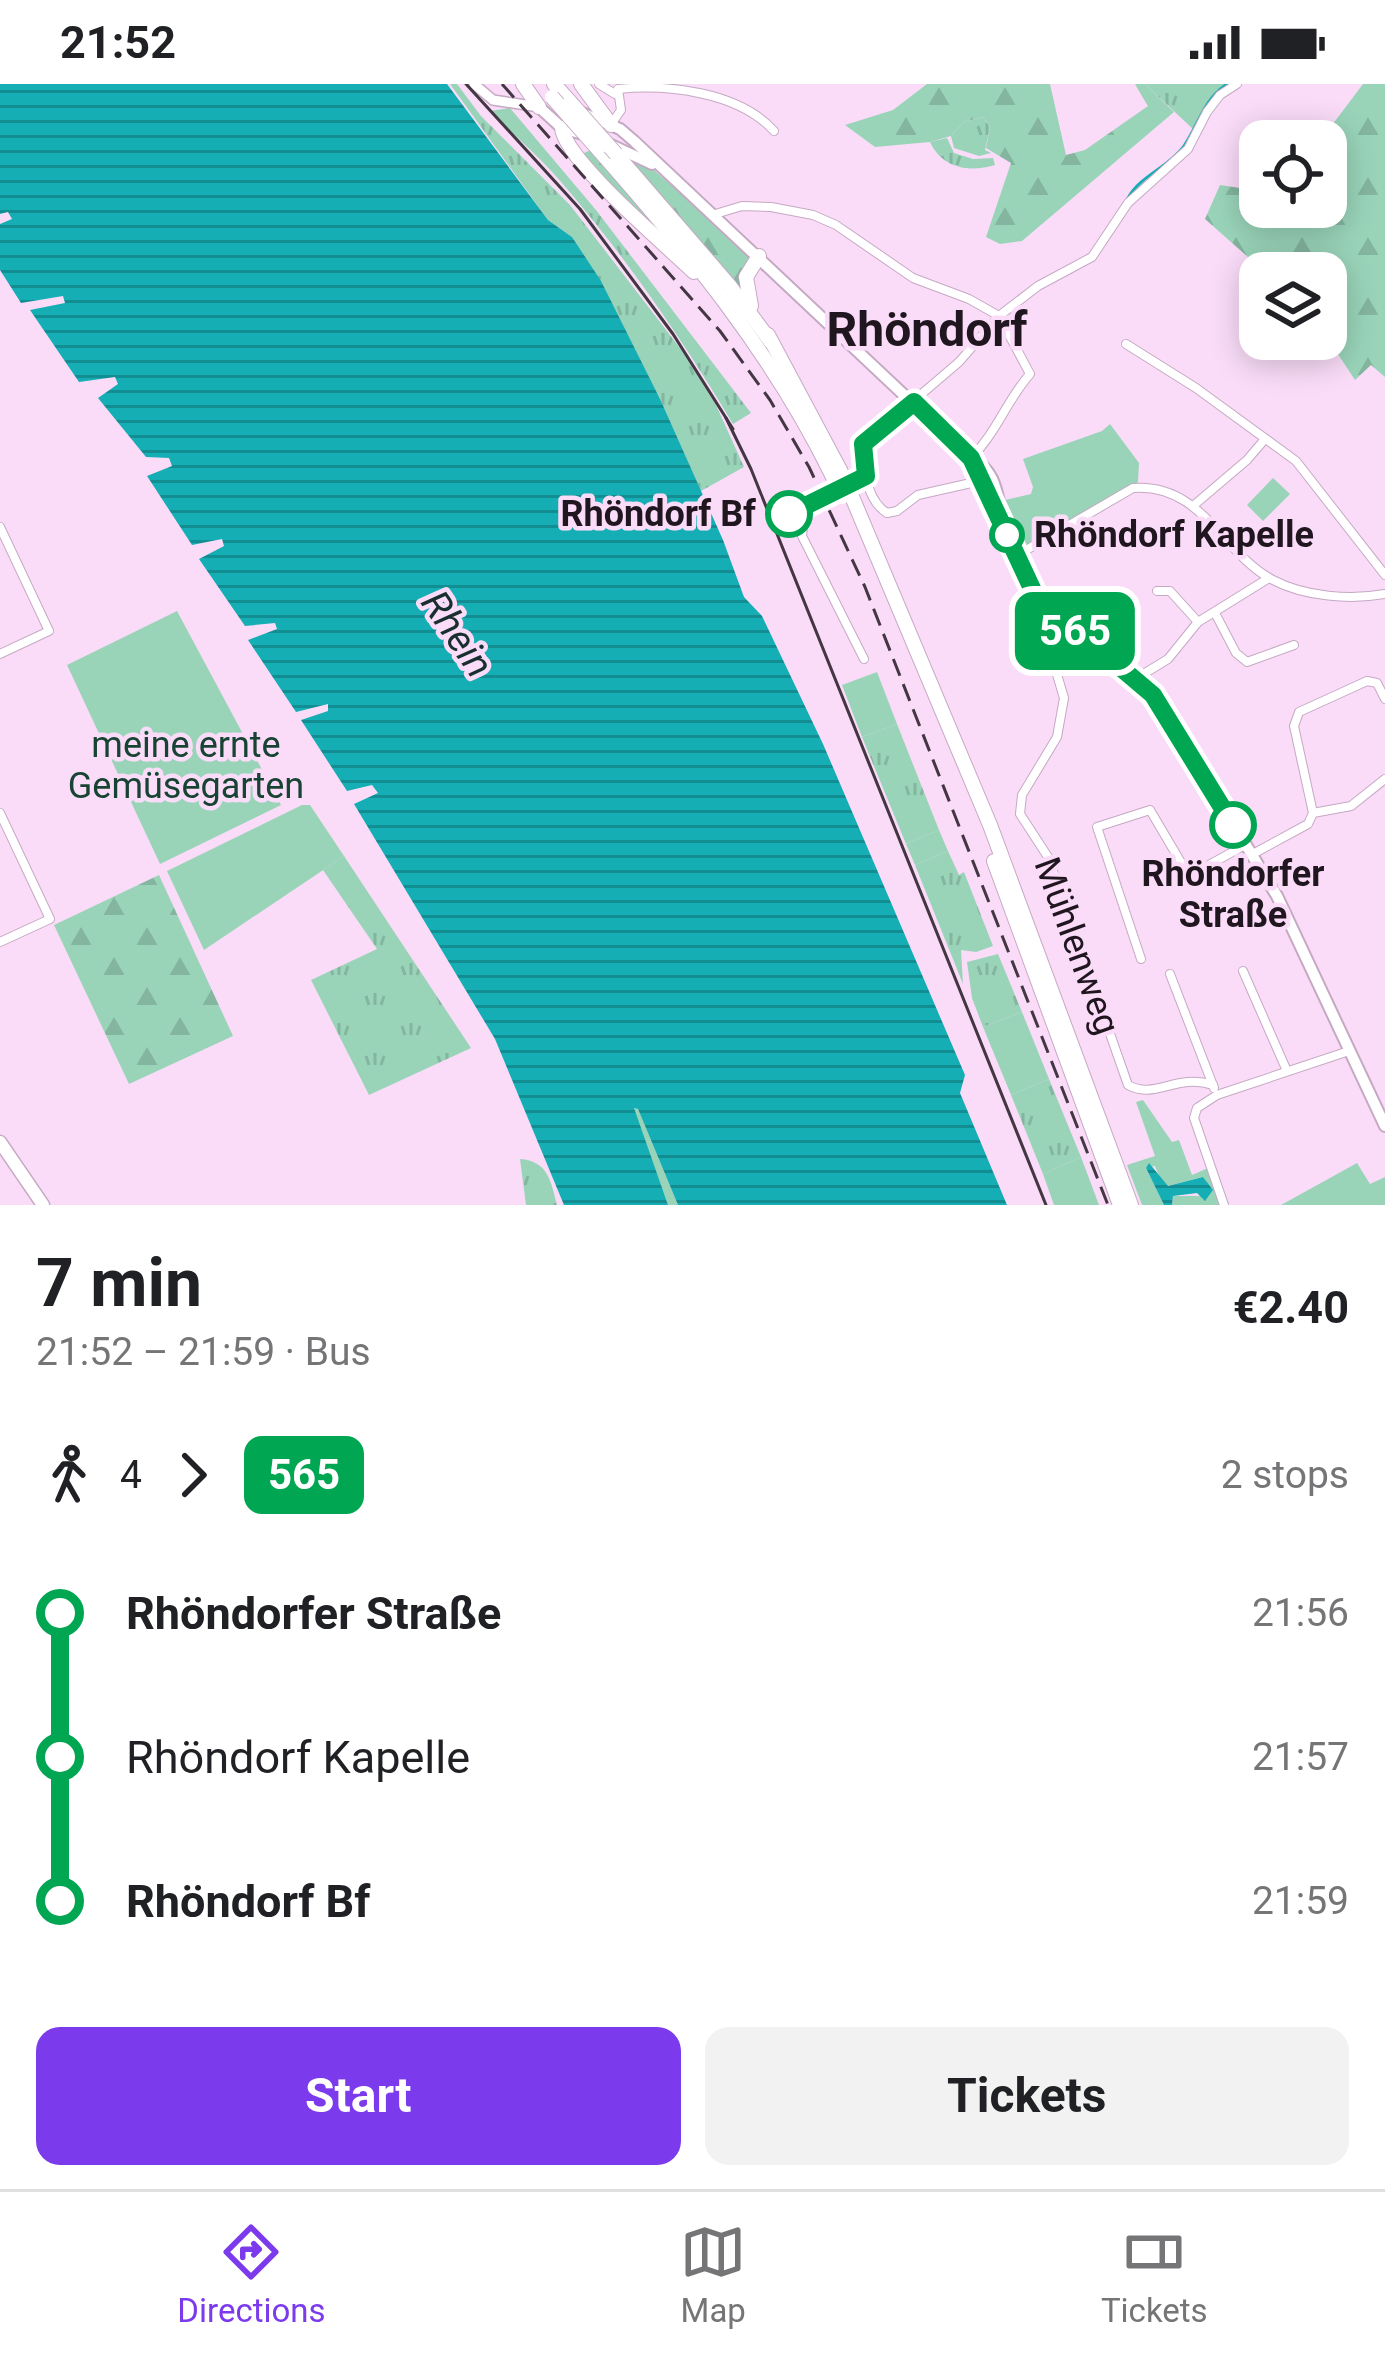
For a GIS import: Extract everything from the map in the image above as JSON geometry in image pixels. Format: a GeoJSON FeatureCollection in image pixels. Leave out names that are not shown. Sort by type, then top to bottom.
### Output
{"type":"FeatureCollection","features":[{"type":"Feature","properties":{"kind":"highway"},"geometry":{"type":"LineString","coordinates":[[581,84],[611,125]]}},
{"type":"Feature","properties":{"kind":"highway"},"geometry":{"type":"LineString","coordinates":[[531,94],[553,90],[570,102],[729,285],[771,342]]}},
{"type":"Feature","properties":{"kind":"highway"},"geometry":{"type":"LineString","coordinates":[[553,90],[739,317],[849,491],[998,846],[1131,1205]]}},
{"type":"Feature","properties":{"kind":"highway"},"geometry":{"type":"LineString","coordinates":[[562,128],[562,136],[591,173],[739,317]]}},
{"type":"Feature","properties":{"kind":"highway"},"geometry":{"type":"LineString","coordinates":[[759,256],[746,277],[749,302],[836,473]]}},
{"type":"Feature","properties":{"kind":"highway"},"geometry":{"type":"LineString","coordinates":[[849,491],[981,827],[1120,1205]]}},
{"type":"Feature","properties":{"kind":"main road"},"geometry":{"type":"LineString","coordinates":[[531,94],[611,125],[914,402],[971,458],[981,476],[994,478],[1004,526],[1028,584],[1044,604],[1137,678],[1164,712],[1276,896],[1385,1126]]}},
{"type":"Feature","properties":{"kind":"main road"},"geometry":{"type":"LineString","coordinates":[[531,94],[562,128],[662,169]]}},
{"type":"Feature","properties":{"kind":"main road"},"geometry":{"type":"LineString","coordinates":[[562,128],[572,115],[584,114]]}},
{"type":"Feature","properties":{"kind":"main road"},"geometry":{"type":"LineString","coordinates":[[596,143],[611,125]]}},
{"type":"Feature","properties":{"kind":"main road"},"geometry":{"type":"LineString","coordinates":[[0,1142],[44,1205]]}},
{"type":"Feature","properties":{"kind":"street"},"geometry":{"type":"LineString","coordinates":[[474,84],[493,100],[531,94]]}},
{"type":"Feature","properties":{"kind":"street"},"geometry":{"type":"LineString","coordinates":[[599,84],[617,94]]}},
{"type":"Feature","properties":{"kind":"street"},"geometry":{"type":"LineString","coordinates":[[981,476],[918,495],[891,514],[877,507],[866,476],[863,444],[959,362],[999,316],[1038,286],[1092,257],[1128,203],[1188,149],[1207,112],[1237,84]]}},
{"type":"Feature","properties":{"kind":"street"},"geometry":{"type":"LineString","coordinates":[[611,125],[621,110],[618,89],[634,85],[712,93],[742,105],[774,131]]}},
{"type":"Feature","properties":{"kind":"street"},"geometry":{"type":"LineString","coordinates":[[712,215],[749,206],[813,215],[836,225],[913,278],[999,316],[1030,374],[1012,391],[1002,421],[971,458]]}},
{"type":"Feature","properties":{"kind":"street"},"geometry":{"type":"LineString","coordinates":[[1126,344],[1274,443],[1309,474],[1385,575]]}},
{"type":"Feature","properties":{"kind":"street"},"geometry":{"type":"LineString","coordinates":[[1193,506],[1247,460],[1264,439]]}},
{"type":"Feature","properties":{"kind":"street"},"geometry":{"type":"LineString","coordinates":[[849,491],[866,476]]}},
{"type":"Feature","properties":{"kind":"street"},"geometry":{"type":"LineString","coordinates":[[1016,556],[1133,488],[1156,490],[1193,506],[1269,578],[1351,599],[1385,594]]}},
{"type":"Feature","properties":{"kind":"street"},"geometry":{"type":"LineString","coordinates":[[810,506],[805,509],[802,536],[864,659]]}},
{"type":"Feature","properties":{"kind":"street"},"geometry":{"type":"LineString","coordinates":[[0,527],[49,631],[0,654]]}},
{"type":"Feature","properties":{"kind":"street"},"geometry":{"type":"LineString","coordinates":[[1137,678],[1168,658],[1198,622],[1269,578]]}},
{"type":"Feature","properties":{"kind":"street"},"geometry":{"type":"LineString","coordinates":[[1157,591],[1169,590],[1198,622]]}},
{"type":"Feature","properties":{"kind":"street","name":"Mühlenweg"},"geometry":{"type":"LineString","coordinates":[[1044,604],[1039,614],[1064,698],[1057,737],[1022,795],[1020,814],[1048,857],[1128,1084],[1134,1090],[1148,1091],[1181,1080],[1215,1090]]}},
{"type":"Feature","properties":{"kind":"street"},"geometry":{"type":"LineString","coordinates":[[1215,613],[1235,653],[1247,662],[1294,645]]}},
{"type":"Feature","properties":{"kind":"street"},"geometry":{"type":"LineString","coordinates":[[1141,959],[1097,827],[1150,810],[1189,876],[1308,824],[1313,813],[1294,726],[1299,712],[1366,681],[1377,683],[1385,699]]}},
{"type":"Feature","properties":{"kind":"street"},"geometry":{"type":"LineString","coordinates":[[1313,813],[1351,806],[1385,779]]}},
{"type":"Feature","properties":{"kind":"street"},"geometry":{"type":"LineString","coordinates":[[0,813],[50,919],[0,942]]}},
{"type":"Feature","properties":{"kind":"street"},"geometry":{"type":"LineString","coordinates":[[1243,971],[1288,1072]]}},
{"type":"Feature","properties":{"kind":"street"},"geometry":{"type":"LineString","coordinates":[[1170,974],[1215,1090]]}},
{"type":"Feature","properties":{"kind":"street"},"geometry":{"type":"LineString","coordinates":[[1224,1205],[1194,1118],[1197,1108],[1215,1090],[1349,1051]]}},
{"type":"Feature","properties":{"kind":"green space"},"geometry":{"type":"Polygon","coordinates":[[[450,84],[457,84],[481,116],[570,205],[683,352],[716,405],[744,467],[701,491],[661,401],[572,237],[548,220],[450,84]]]}},
{"type":"Feature","properties":{"kind":"green space"},"geometry":{"type":"Polygon","coordinates":[[[927,84],[1050,84],[1066,155],[1085,150],[1148,106],[1135,84],[1145,84],[1174,112],[1022,241],[1000,244],[986,237],[1011,163],[986,148],[990,127],[983,117],[930,142],[875,147],[845,125],[893,110],[927,84]]]}},
{"type":"Feature","properties":{"kind":"green space"},"geometry":{"type":"Polygon","coordinates":[[[1145,84],[1232,84],[1195,131],[1145,84]]]}},
{"type":"Feature","properties":{"kind":"green space"},"geometry":{"type":"Polygon","coordinates":[[[1363,84],[1385,84],[1385,377],[1371,365],[1355,380],[1342,360],[1347,360],[1347,252],[1242,252],[1205,219],[1220,185],[1239,188],[1239,228],[1347,228],[1347,120],[1336,120],[1363,84]]]}},
{"type":"Feature","properties":{"kind":"green space"},"geometry":{"type":"Polygon","coordinates":[[[510,108],[596,210],[751,413],[733,424],[676,333],[613,246],[559,180],[490,111],[510,108]]]}},
{"type":"Feature","properties":{"kind":"green space"},"geometry":{"type":"Polygon","coordinates":[[[983,117],[990,127],[985,150],[991,153],[979,156],[954,148],[951,136],[964,122],[983,117]]]}},
{"type":"Feature","properties":{"kind":"green space"},"geometry":{"type":"Polygon","coordinates":[[[947,138],[954,153],[993,158],[995,165],[966,168],[949,163],[930,142],[947,138]]]}},
{"type":"Feature","properties":{"kind":"green space"},"geometry":{"type":"Polygon","coordinates":[[[591,150],[658,226],[655,229],[579,155],[591,150]]]}},
{"type":"Feature","properties":{"kind":"green space"},"geometry":{"type":"Polygon","coordinates":[[[627,158],[654,170],[749,253],[741,294],[627,158]]]}},
{"type":"Feature","properties":{"kind":"green space"},"geometry":{"type":"Polygon","coordinates":[[[1110,424],[1139,463],[1138,482],[1029,547],[1018,544],[1005,500],[1031,494],[1023,459],[1110,424]]]}},
{"type":"Feature","properties":{"kind":"green space"},"geometry":{"type":"Polygon","coordinates":[[[1273,478],[1290,494],[1263,521],[1247,505],[1273,478]]]}},
{"type":"Feature","properties":{"kind":"green space","name":"meine ernte Gemüsegarten"},"geometry":{"type":"Polygon","coordinates":[[[177,611],[281,805],[160,864],[67,665],[177,611]]]}},
{"type":"Feature","properties":{"kind":"green space"},"geometry":{"type":"Polygon","coordinates":[[[877,672],[897,724],[862,737],[842,685],[877,672]]]}},
{"type":"Feature","properties":{"kind":"green space"},"geometry":{"type":"Polygon","coordinates":[[[897,724],[939,830],[906,844],[862,737],[897,724]]]}},
{"type":"Feature","properties":{"kind":"green space"},"geometry":{"type":"Polygon","coordinates":[[[310,805],[344,856],[204,950],[167,871],[310,805]]]}},
{"type":"Feature","properties":{"kind":"green space"},"geometry":{"type":"Polygon","coordinates":[[[939,830],[948,851],[915,865],[906,844],[939,830]]]}},
{"type":"Feature","properties":{"kind":"green space"},"geometry":{"type":"Polygon","coordinates":[[[948,851],[959,875],[964,872],[993,946],[976,952],[961,950],[963,984],[915,865],[948,851]]]}},
{"type":"Feature","properties":{"kind":"green space"},"geometry":{"type":"Polygon","coordinates":[[[344,856],[471,1048],[369,1095],[311,980],[377,949],[323,870],[344,856]]]}},
{"type":"Feature","properties":{"kind":"green space"},"geometry":{"type":"Polygon","coordinates":[[[159,875],[233,1036],[129,1084],[54,925],[159,875]]]}},
{"type":"Feature","properties":{"kind":"green space"},"geometry":{"type":"Polygon","coordinates":[[[998,954],[1022,1012],[983,1027],[972,998],[967,962],[998,954]]]}},
{"type":"Feature","properties":{"kind":"green space"},"geometry":{"type":"Polygon","coordinates":[[[1022,1012],[1049,1079],[1011,1095],[983,1027],[1022,1012]]]}},
{"type":"Feature","properties":{"kind":"green space"},"geometry":{"type":"Polygon","coordinates":[[[1049,1079],[1081,1157],[1043,1174],[1011,1095],[1049,1079]]]}},
{"type":"Feature","properties":{"kind":"green space"},"geometry":{"type":"Polygon","coordinates":[[[1143,1100],[1172,1142],[1179,1140],[1192,1175],[1208,1168],[1219,1205],[1172,1205],[1173,1196],[1202,1196],[1212,1190],[1203,1177],[1168,1186],[1155,1166],[1146,1168],[1164,1205],[1142,1205],[1127,1165],[1155,1156],[1136,1102],[1143,1100]]]}},
{"type":"Feature","properties":{"kind":"green space"},"geometry":{"type":"Polygon","coordinates":[[[633,1108],[638,1109],[678,1205],[668,1205],[633,1108]]]}},
{"type":"Feature","properties":{"kind":"green space"},"geometry":{"type":"Polygon","coordinates":[[[1081,1157],[1099,1205],[1054,1205],[1043,1174],[1081,1157]]]}},
{"type":"Feature","properties":{"kind":"green space"},"geometry":{"type":"Polygon","coordinates":[[[520,1159],[542,1168],[557,1205],[526,1205],[520,1159]]]}},
{"type":"Feature","properties":{"kind":"green space"},"geometry":{"type":"Polygon","coordinates":[[[1357,1163],[1370,1184],[1385,1177],[1385,1205],[1281,1205],[1357,1163]]]}},
{"type":"Feature","properties":{"kind":"water","name":"Rhein"},"geometry":{"type":"Polygon","coordinates":[[[0,84],[447,84],[548,220],[572,237],[601,281],[661,401],[744,597],[762,616],[823,744],[965,1075],[960,1093],[1007,1205],[678,1205],[634,1108],[668,1205],[564,1205],[495,1039],[354,804],[378,793],[372,785],[347,791],[301,720],[328,711],[328,704],[296,712],[248,640],[277,629],[275,623],[245,626],[199,559],[224,546],[222,539],[192,545],[147,476],[172,466],[169,458],[146,457],[98,398],[118,384],[115,377],[79,382],[30,310],[65,303],[63,296],[21,303],[0,270],[0,224],[12,219],[8,212],[0,214],[0,84]]]}},
{"type":"Feature","properties":{"kind":"water"},"geometry":{"type":"Polygon","coordinates":[[[1149,1163],[1168,1186],[1203,1177],[1213,1190],[1205,1201],[1197,1193],[1173,1196],[1172,1205],[1164,1205],[1146,1168],[1149,1163]]]}},
{"type":"Feature","properties":{"kind":"waterway"},"geometry":{"type":"LineString","coordinates":[[1128,198],[1178,153],[1207,105],[1227,84]]}},
{"type":"Feature","properties":{"kind":"tunnel"},"geometry":{"type":"LineString","coordinates":[[810,506],[841,490]]}},
{"type":"Feature","properties":{"kind":"tram line"},"geometry":{"type":"LineString","coordinates":[[466,84],[580,209],[673,334],[733,429]]}},
{"type":"Feature","properties":{"kind":"tram line"},"geometry":{"type":"LineString","coordinates":[[726,418],[751,469],[1046,1205]]}},
{"type":"Feature","properties":{"kind":"railway"},"geometry":{"type":"LineString","coordinates":[[502,84],[720,331],[770,400],[809,467],[865,587],[1108,1205]]}},
{"type":"Feature","properties":{"kind":"bus line","name":"565"},"geometry":{"type":"LineString","coordinates":[[789,514],[866,476],[863,444],[914,402],[971,458],[1035,595],[1153,695],[1233,825]]}},
{"type":"Feature","properties":{"kind":"place","name":"Rhöndorf Bf"},"geometry":{"type":"Point","coordinates":[789,514]}},
{"type":"Feature","properties":{"kind":"place","name":"Rhöndorf Kapelle"},"geometry":{"type":"Point","coordinates":[1007,535]}},
{"type":"Feature","properties":{"kind":"place","name":"Rhöndorfer Straße"},"geometry":{"type":"Point","coordinates":[1233,825]}},
{"type":"Feature","properties":{"kind":"district","name":"Rhöndorf"},"geometry":{"type":"Point","coordinates":[927,329]}}]}
